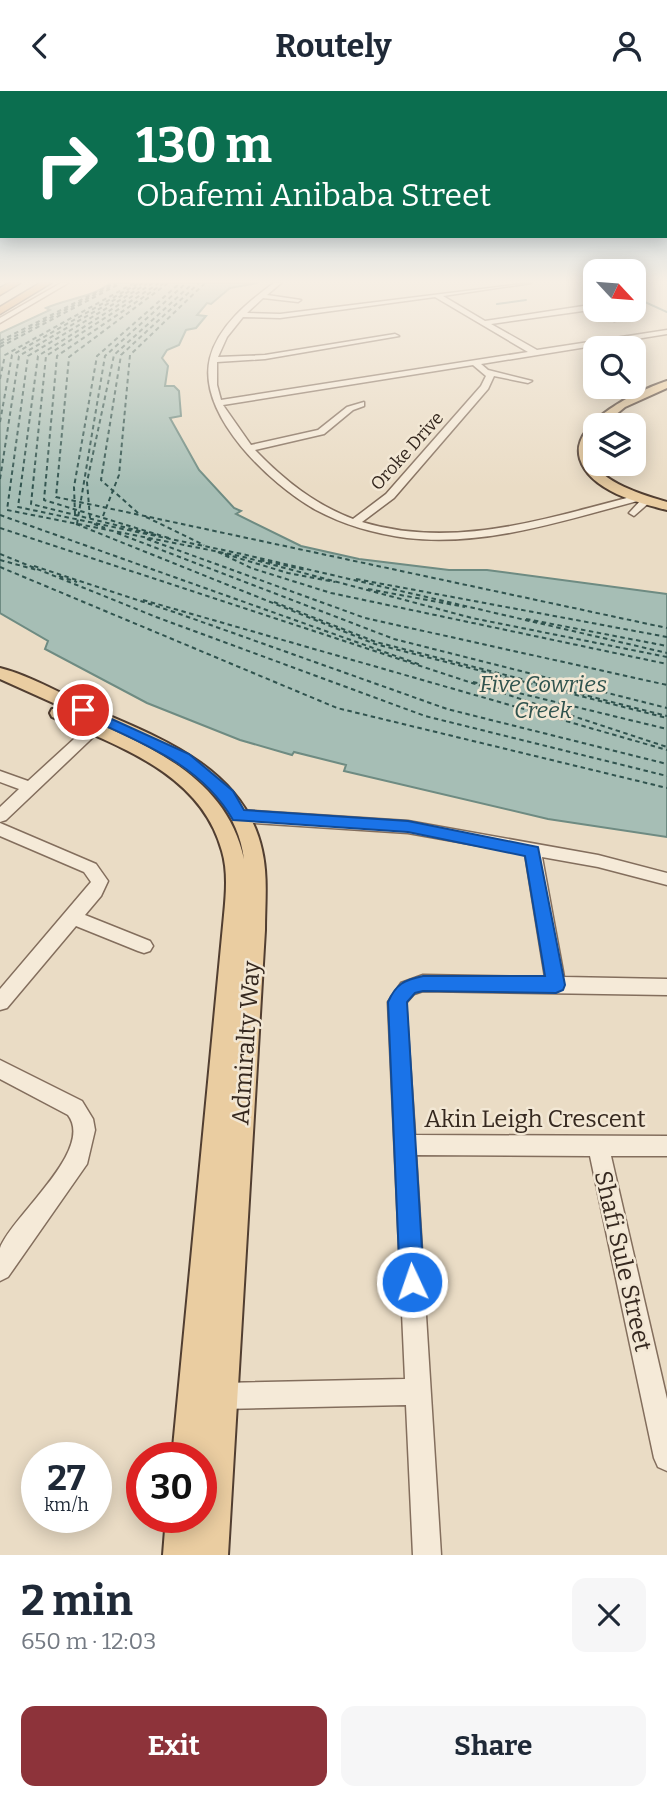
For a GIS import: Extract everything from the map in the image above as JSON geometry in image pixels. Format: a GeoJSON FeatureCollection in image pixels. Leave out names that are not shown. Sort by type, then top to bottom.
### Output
{"type":"FeatureCollection","features":[{"type":"Feature","properties":{"kind":"main road"},"geometry":{"type":"LineString","coordinates":[[620,413],[667,386]]}},
{"type":"Feature","properties":{"kind":"main road"},"geometry":{"type":"LineString","coordinates":[[613,413],[628,401],[667,386]]}},
{"type":"Feature","properties":{"kind":"main road"},"geometry":{"type":"LineString","coordinates":[[600,476],[608,483],[641,498],[667,504]]}},
{"type":"Feature","properties":{"kind":"main road"},"geometry":{"type":"LineString","coordinates":[[610,476],[641,498]]}},
{"type":"Feature","properties":{"kind":"main road","name":"Admiralty Way"},"geometry":{"type":"LineString","coordinates":[[0,673],[98,724],[159,760],[191,783],[216,812],[226,831],[235,868],[235,915],[189,1442]]}},
{"type":"Feature","properties":{"kind":"main road","name":"Admiralty Way"},"geometry":{"type":"LineString","coordinates":[[0,687],[163,746],[199,768],[227,795],[239,816],[252,852],[255,900],[211,1555]]}},
{"type":"Feature","properties":{"kind":"main road"},"geometry":{"type":"LineString","coordinates":[[180,1555],[182,1533]]}},
{"type":"Feature","properties":{"kind":"street"},"geometry":{"type":"LineString","coordinates":[[218,351],[214,360],[213,380],[218,403],[231,426],[250,448],[307,501],[354,523],[408,535],[476,536],[529,527],[641,498]]}},
{"type":"Feature","properties":{"kind":"street"},"geometry":{"type":"LineString","coordinates":[[214,360],[265,357],[300,351]]}},
{"type":"Feature","properties":{"kind":"street"},"geometry":{"type":"LineString","coordinates":[[218,403],[547,351]]}},
{"type":"Feature","properties":{"kind":"street"},"geometry":{"type":"LineString","coordinates":[[475,363],[488,372],[528,381]]}},
{"type":"Feature","properties":{"kind":"street","name":"Oroke Drive"},"geometry":{"type":"LineString","coordinates":[[354,523],[390,496],[488,383],[488,372]]}},
{"type":"Feature","properties":{"kind":"street"},"geometry":{"type":"LineString","coordinates":[[250,448],[321,432],[341,418],[349,407],[361,404]]}},
{"type":"Feature","properties":{"kind":"street"},"geometry":{"type":"LineString","coordinates":[[634,513],[641,498]]}},
{"type":"Feature","properties":{"kind":"street"},"geometry":{"type":"LineString","coordinates":[[0,817],[98,724]]}},
{"type":"Feature","properties":{"kind":"street"},"geometry":{"type":"LineString","coordinates":[[0,776],[31,788]]}},
{"type":"Feature","properties":{"kind":"street"},"geometry":{"type":"LineString","coordinates":[[239,816],[408,827],[598,861],[667,879]]}},
{"type":"Feature","properties":{"kind":"street"},"geometry":{"type":"LineString","coordinates":[[0,829],[90,868],[100,881],[95,891],[0,1002]]}},
{"type":"Feature","properties":{"kind":"street"},"geometry":{"type":"LineString","coordinates":[[533,851],[556,985]]}},
{"type":"Feature","properties":{"kind":"street"},"geometry":{"type":"LineString","coordinates":[[73,917],[144,946]]}},
{"type":"Feature","properties":{"kind":"street"},"geometry":{"type":"LineString","coordinates":[[428,1555],[396,1013],[402,992],[410,986],[423,983],[667,987]]}},
{"type":"Feature","properties":{"kind":"street"},"geometry":{"type":"LineString","coordinates":[[0,1069],[75,1108],[83,1117],[85,1135],[79,1156],[0,1269]]}},
{"type":"Feature","properties":{"kind":"street","name":"Akin Leigh Crescent"},"geometry":{"type":"LineString","coordinates":[[404,1145],[667,1146]]}},
{"type":"Feature","properties":{"kind":"street","name":"Shafi Sule Street"},"geometry":{"type":"LineString","coordinates":[[598,1145],[667,1458]]}},
{"type":"Feature","properties":{"kind":"street"},"geometry":{"type":"LineString","coordinates":[[222,1396],[418,1392]]}},
{"type":"Feature","properties":{"kind":"water","name":"Five Cowries Creek"},"geometry":{"type":"Polygon","coordinates":[[[0,351],[166,351],[162,358],[168,366],[165,386],[174,386],[179,391],[181,416],[170,418],[199,470],[234,508],[241,511],[236,514],[301,546],[359,559],[449,570],[487,570],[667,594],[667,837],[548,819],[344,771],[346,765],[294,752],[292,755],[240,740],[147,703],[45,649],[48,641],[0,613],[0,351]]]}},
{"type":"Feature","properties":{"kind":"ferry route"},"geometry":{"type":"LineString","coordinates":[[0,379],[5,355],[12,351]]}},
{"type":"Feature","properties":{"kind":"ferry route"},"geometry":{"type":"LineString","coordinates":[[0,422],[12,355],[18,351]]}},
{"type":"Feature","properties":{"kind":"ferry route"},"geometry":{"type":"LineString","coordinates":[[0,479],[19,356],[27,351]]}},
{"type":"Feature","properties":{"kind":"ferry route"},"geometry":{"type":"LineString","coordinates":[[36,351],[28,356],[7,510],[77,524]]}},
{"type":"Feature","properties":{"kind":"ferry route"},"geometry":{"type":"LineString","coordinates":[[45,351],[38,356],[18,507],[78,520]]}},
{"type":"Feature","properties":{"kind":"ferry route"},"geometry":{"type":"LineString","coordinates":[[53,351],[46,356],[31,504],[75,515]]}},
{"type":"Feature","properties":{"kind":"ferry route"},"geometry":{"type":"LineString","coordinates":[[64,351],[57,356],[44,500],[75,509]]}},
{"type":"Feature","properties":{"kind":"ferry route"},"geometry":{"type":"LineString","coordinates":[[74,501],[56,497],[69,357],[77,351]]}},
{"type":"Feature","properties":{"kind":"ferry route"},"geometry":{"type":"LineString","coordinates":[[74,501],[74,487],[97,356],[102,351]]}},
{"type":"Feature","properties":{"kind":"ferry route"},"geometry":{"type":"LineString","coordinates":[[81,502],[105,356],[110,351]]}},
{"type":"Feature","properties":{"kind":"ferry route"},"geometry":{"type":"LineString","coordinates":[[89,504],[87,482],[114,355],[118,351]]}},
{"type":"Feature","properties":{"kind":"ferry route"},"geometry":{"type":"LineString","coordinates":[[113,491],[101,480],[121,355],[125,351]]}},
{"type":"Feature","properties":{"kind":"ferry route"},"geometry":{"type":"LineString","coordinates":[[113,491],[119,475],[130,355],[134,351]]}},
{"type":"Feature","properties":{"kind":"ferry route"},"geometry":{"type":"LineString","coordinates":[[106,508],[113,491]]}},
{"type":"Feature","properties":{"kind":"ferry route"},"geometry":{"type":"LineString","coordinates":[[113,491],[138,513]]}},
{"type":"Feature","properties":{"kind":"ferry route"},"geometry":{"type":"LineString","coordinates":[[74,501],[81,502]]}},
{"type":"Feature","properties":{"kind":"ferry route"},"geometry":{"type":"LineString","coordinates":[[74,501],[75,509]]}},
{"type":"Feature","properties":{"kind":"ferry route"},"geometry":{"type":"LineString","coordinates":[[79,511],[81,502]]}},
{"type":"Feature","properties":{"kind":"ferry route"},"geometry":{"type":"LineString","coordinates":[[81,502],[89,504]]}},
{"type":"Feature","properties":{"kind":"ferry route"},"geometry":{"type":"LineString","coordinates":[[89,504],[106,508]]}},
{"type":"Feature","properties":{"kind":"ferry route"},"geometry":{"type":"LineString","coordinates":[[89,504],[90,514]]}},
{"type":"Feature","properties":{"kind":"ferry route"},"geometry":{"type":"LineString","coordinates":[[103,516],[106,508]]}},
{"type":"Feature","properties":{"kind":"ferry route"},"geometry":{"type":"LineString","coordinates":[[106,508],[667,628]]}},
{"type":"Feature","properties":{"kind":"ferry route"},"geometry":{"type":"LineString","coordinates":[[75,509],[79,511]]}},
{"type":"Feature","properties":{"kind":"ferry route"},"geometry":{"type":"LineString","coordinates":[[75,509],[75,515]]}},
{"type":"Feature","properties":{"kind":"ferry route"},"geometry":{"type":"LineString","coordinates":[[78,516],[79,511]]}},
{"type":"Feature","properties":{"kind":"ferry route"},"geometry":{"type":"LineString","coordinates":[[79,511],[90,514]]}},
{"type":"Feature","properties":{"kind":"ferry route"},"geometry":{"type":"LineString","coordinates":[[90,514],[169,538]]}},
{"type":"Feature","properties":{"kind":"ferry route"},"geometry":{"type":"LineString","coordinates":[[90,514],[90,518]]}},
{"type":"Feature","properties":{"kind":"ferry route"},"geometry":{"type":"LineString","coordinates":[[0,515],[421,665]]}},
{"type":"Feature","properties":{"kind":"ferry route"},"geometry":{"type":"LineString","coordinates":[[78,516],[156,535]]}},
{"type":"Feature","properties":{"kind":"ferry route"},"geometry":{"type":"LineString","coordinates":[[146,517],[204,545]]}},
{"type":"Feature","properties":{"kind":"ferry route"},"geometry":{"type":"LineString","coordinates":[[77,524],[78,520]]}},
{"type":"Feature","properties":{"kind":"ferry route"},"geometry":{"type":"LineString","coordinates":[[78,520],[242,554],[667,653]]}},
{"type":"Feature","properties":{"kind":"ferry route"},"geometry":{"type":"LineString","coordinates":[[76,524],[375,644],[667,718]]}},
{"type":"Feature","properties":{"kind":"ferry route"},"geometry":{"type":"LineString","coordinates":[[77,524],[240,556],[472,618],[667,657]]}},
{"type":"Feature","properties":{"kind":"ferry route"},"geometry":{"type":"LineString","coordinates":[[94,524],[105,528]]}},
{"type":"Feature","properties":{"kind":"ferry route"},"geometry":{"type":"LineString","coordinates":[[0,528],[667,747]]}},
{"type":"Feature","properties":{"kind":"ferry route"},"geometry":{"type":"LineString","coordinates":[[117,533],[394,639],[667,708]]}},
{"type":"Feature","properties":{"kind":"ferry route"},"geometry":{"type":"LineString","coordinates":[[147,539],[365,618],[667,685]]}},
{"type":"Feature","properties":{"kind":"ferry route"},"geometry":{"type":"LineString","coordinates":[[218,552],[251,568],[331,593],[667,664]]}},
{"type":"Feature","properties":{"kind":"ferry route"},"geometry":{"type":"LineString","coordinates":[[0,554],[156,617],[425,716],[667,776]]}},
{"type":"Feature","properties":{"kind":"ferry route"},"geometry":{"type":"LineString","coordinates":[[225,554],[288,573],[335,582]]}},
{"type":"Feature","properties":{"kind":"ferry route"},"geometry":{"type":"LineString","coordinates":[[0,560],[37,570]]}},
{"type":"Feature","properties":{"kind":"ferry route"},"geometry":{"type":"LineString","coordinates":[[260,560],[306,570]]}},
{"type":"Feature","properties":{"kind":"ferry route"},"geometry":{"type":"LineString","coordinates":[[34,566],[174,612],[447,709],[667,764]]}},
{"type":"Feature","properties":{"kind":"ferry route"},"geometry":{"type":"LineString","coordinates":[[0,567],[337,708],[667,788]]}},
{"type":"Feature","properties":{"kind":"ferry route"},"geometry":{"type":"LineString","coordinates":[[59,576],[77,582]]}},
{"type":"Feature","properties":{"kind":"ferry route"},"geometry":{"type":"LineString","coordinates":[[356,579],[667,637]]}},
{"type":"Feature","properties":{"kind":"ferry route"},"geometry":{"type":"LineString","coordinates":[[368,589],[465,607]]}},
{"type":"Feature","properties":{"kind":"ferry route"},"geometry":{"type":"LineString","coordinates":[[143,600],[667,750]]}},
{"type":"Feature","properties":{"kind":"ferry route"},"geometry":{"type":"LineString","coordinates":[[274,602],[376,642],[667,716]]}},
{"type":"Feature","properties":{"kind":"ferry route"},"geometry":{"type":"LineString","coordinates":[[526,619],[667,646]]}},
{"type":"Feature","properties":{"kind":"ferry route"},"geometry":{"type":"LineString","coordinates":[[473,682],[667,729]]}},
{"type":"Feature","properties":{"kind":"route"},"geometry":{"type":"LineString","coordinates":[[83,710],[163,746],[199,768],[227,795],[239,816],[377,823],[533,851],[556,985],[423,983],[410,986],[402,992],[397,1002],[412,1282]]}}]}
